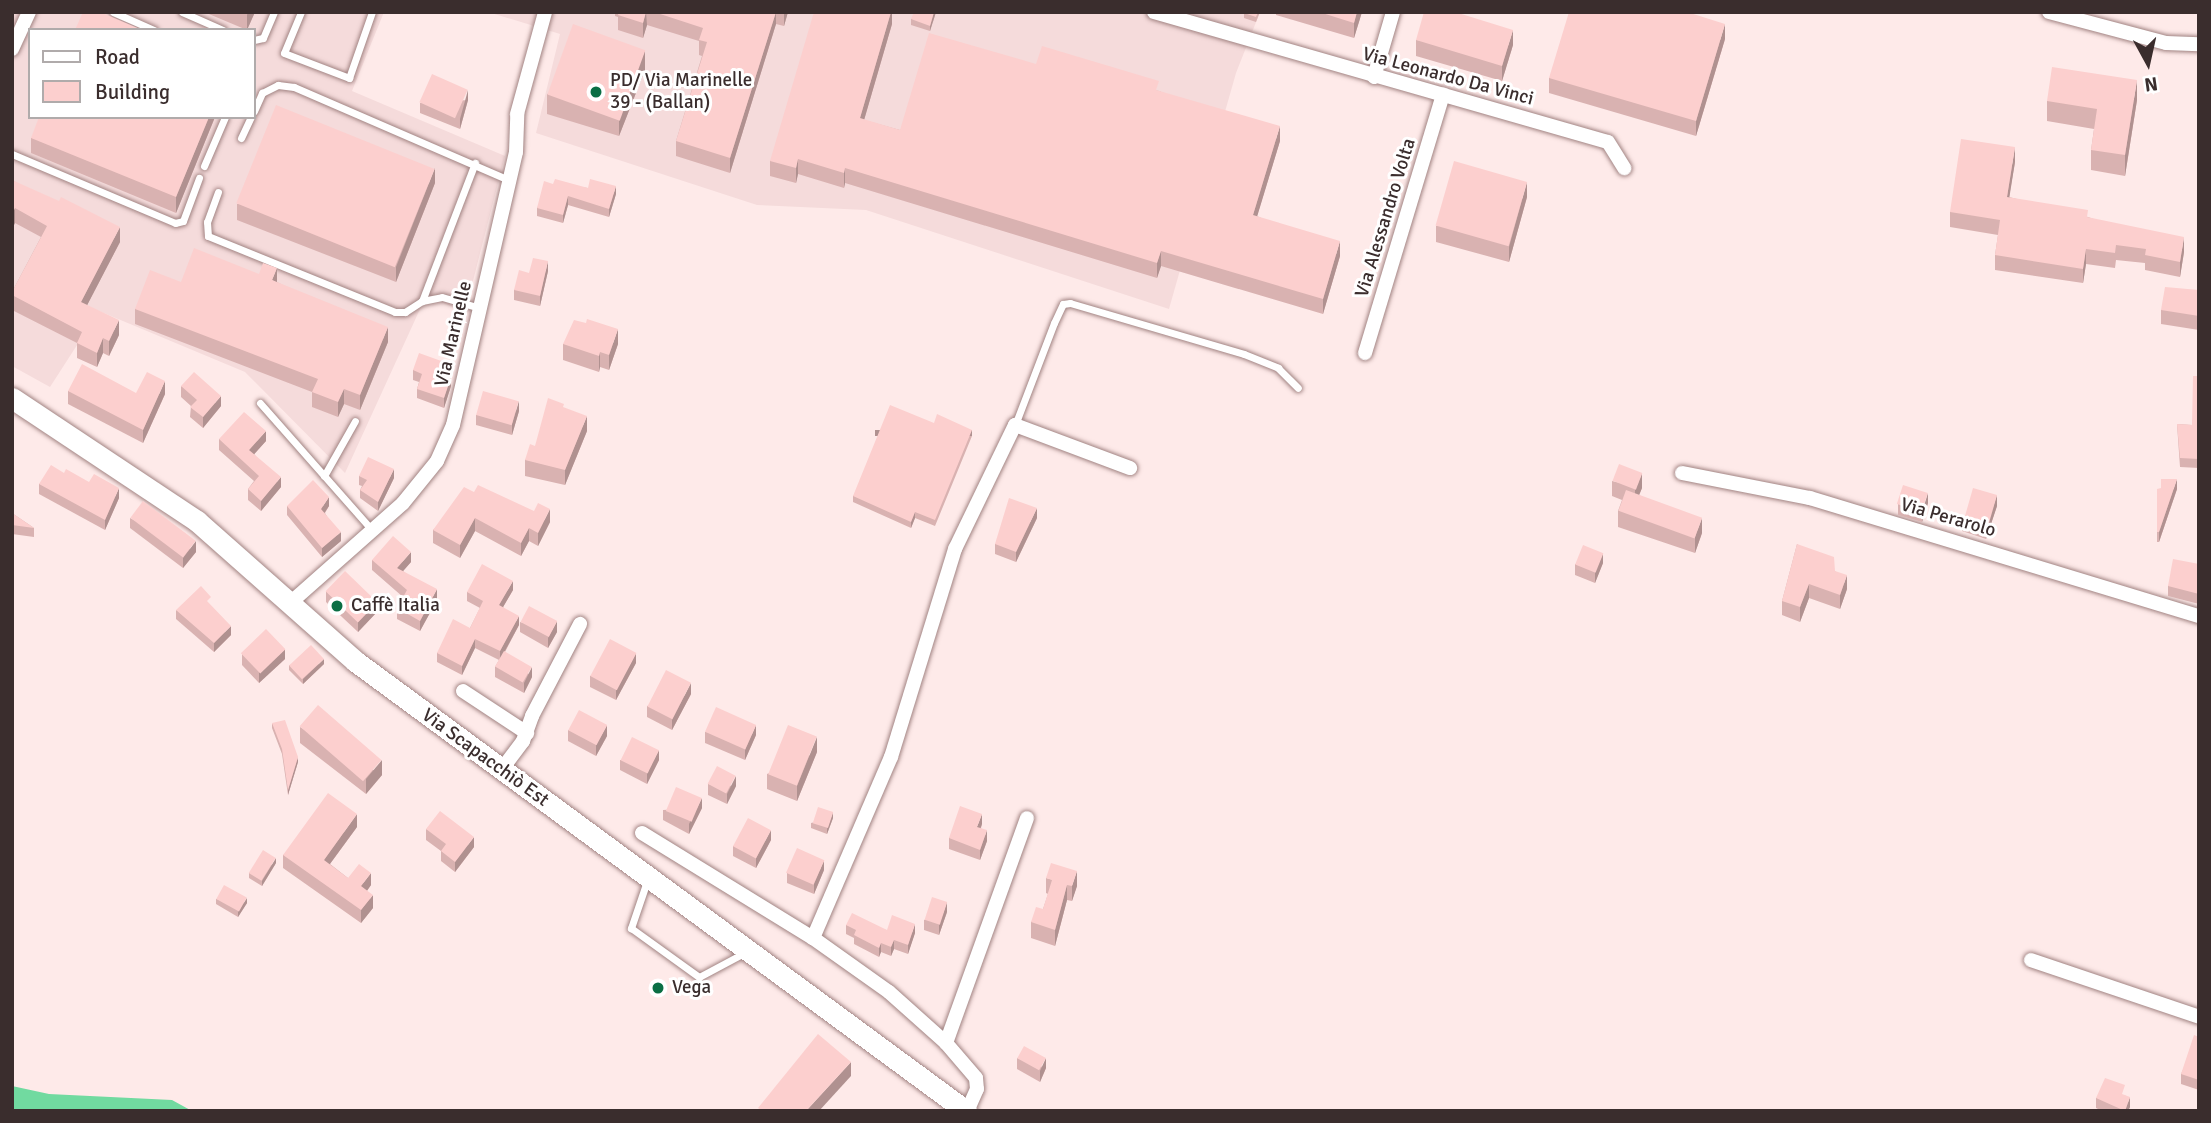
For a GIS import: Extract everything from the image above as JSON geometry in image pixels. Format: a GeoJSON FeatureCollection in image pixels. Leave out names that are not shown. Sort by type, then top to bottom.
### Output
{"type":"FeatureCollection","features":[{"type":"Feature","properties":{"kind":"main road","name":"Via Scapacchiò Est"},"geometry":{"type":"LineString","coordinates":[[12,398],[197,521],[355,661],[967,1111]]}},
{"type":"Feature","properties":{"kind":"street"},"geometry":{"type":"LineString","coordinates":[[12,49],[29,12]]}},
{"type":"Feature","properties":{"kind":"street","name":"Via Marinelle"},"geometry":{"type":"LineString","coordinates":[[289,604],[403,503],[437,461],[453,425],[516,152],[517,114],[545,12]]}},
{"type":"Feature","properties":{"kind":"street","name":"Via Leonardo Da Vinci"},"geometry":{"type":"LineString","coordinates":[[1154,12],[1608,142],[1624,169]]}},
{"type":"Feature","properties":{"kind":"street"},"geometry":{"type":"LineString","coordinates":[[1374,77],[1393,12]]}},
{"type":"Feature","properties":{"kind":"street"},"geometry":{"type":"LineString","coordinates":[[2049,12],[2166,43],[2199,44]]}},
{"type":"Feature","properties":{"kind":"street","name":"Via Alessandro Volta"},"geometry":{"type":"LineString","coordinates":[[1365,353],[1443,95]]}},
{"type":"Feature","properties":{"kind":"street"},"geometry":{"type":"LineString","coordinates":[[813,938],[891,757],[955,549],[1014,425],[1130,468]]}},
{"type":"Feature","properties":{"kind":"street","name":"Via Perarolo"},"geometry":{"type":"LineString","coordinates":[[1682,473],[1810,498],[2199,616]]}},
{"type":"Feature","properties":{"kind":"street"},"geometry":{"type":"LineString","coordinates":[[502,769],[527,733],[532,716],[580,624]]}},
{"type":"Feature","properties":{"kind":"street"},"geometry":{"type":"LineString","coordinates":[[463,691],[527,733]]}},
{"type":"Feature","properties":{"kind":"street"},"geometry":{"type":"LineString","coordinates":[[946,1043],[1027,818]]}},
{"type":"Feature","properties":{"kind":"street","name":"Via Scapacchiò Est"},"geometry":{"type":"LineString","coordinates":[[642,834],[813,938],[889,992],[946,1043],[976,1078],[977,1089],[967,1111]]}},
{"type":"Feature","properties":{"kind":"street"},"geometry":{"type":"LineString","coordinates":[[2031,960],[2199,1017]]}},
{"type":"Feature","properties":{"kind":"lane"},"geometry":{"type":"LineString","coordinates":[[113,12],[149,28]]}},
{"type":"Feature","properties":{"kind":"lane"},"geometry":{"type":"LineString","coordinates":[[182,12],[218,28]]}},
{"type":"Feature","properties":{"kind":"lane"},"geometry":{"type":"LineString","coordinates":[[256,40],[263,38],[274,12]]}},
{"type":"Feature","properties":{"kind":"lane"},"geometry":{"type":"LineString","coordinates":[[301,12],[285,53],[349,78],[372,12]]}},
{"type":"Feature","properties":{"kind":"lane"},"geometry":{"type":"LineString","coordinates":[[256,106],[262,93],[278,85],[294,87],[475,163],[509,180]]}},
{"type":"Feature","properties":{"kind":"lane"},"geometry":{"type":"LineString","coordinates":[[204,166],[224,119]]}},
{"type":"Feature","properties":{"kind":"lane"},"geometry":{"type":"LineString","coordinates":[[241,138],[250,119]]}},
{"type":"Feature","properties":{"kind":"lane"},"geometry":{"type":"LineString","coordinates":[[12,154],[175,223],[183,221],[199,178]]}},
{"type":"Feature","properties":{"kind":"lane"},"geometry":{"type":"LineString","coordinates":[[422,301],[475,163]]}},
{"type":"Feature","properties":{"kind":"lane"},"geometry":{"type":"LineString","coordinates":[[218,192],[207,222],[208,236],[395,312],[405,313],[422,301],[442,297],[480,308]]}},
{"type":"Feature","properties":{"kind":"lane"},"geometry":{"type":"LineString","coordinates":[[1014,425],[1054,323],[1063,304],[1070,303],[1244,354],[1278,368],[1298,388]]}},
{"type":"Feature","properties":{"kind":"lane"},"geometry":{"type":"LineString","coordinates":[[260,403],[372,530]]}},
{"type":"Feature","properties":{"kind":"lane"},"geometry":{"type":"LineString","coordinates":[[324,476],[355,421]]}},
{"type":"Feature","properties":{"kind":"lane"},"geometry":{"type":"LineString","coordinates":[[648,877],[631,928],[699,977],[748,951]]}},
{"type":"Feature","properties":{"kind":"shaded area"},"geometry":{"type":"Polygon","coordinates":[[[12,12],[384,12],[352,91],[505,156],[465,312],[426,296],[345,473],[245,372],[99,311],[50,387],[12,366],[12,12]]]}},
{"type":"Feature","properties":{"kind":"shaded area"},"geometry":{"type":"Polygon","coordinates":[[[488,12],[1260,12],[1236,73],[1169,309],[866,210],[757,205],[536,133],[560,34],[488,12]]]}},
{"type":"Feature","properties":{"kind":"shaded area"},"geometry":{"type":"Polygon","coordinates":[[[12,1086],[49,1094],[172,1100],[192,1111],[12,1111],[12,1086]]]}},
{"type":"Feature","properties":{"kind":"building"},"geometry":{"type":"Polygon","coordinates":[[[83,12],[100,12],[137,28],[76,28],[83,12]]]}},
{"type":"Feature","properties":{"kind":"building"},"geometry":{"type":"Polygon","coordinates":[[[619,12],[646,12],[643,23],[618,15],[619,12]]]}},
{"type":"Feature","properties":{"kind":"building"},"geometry":{"type":"Polygon","coordinates":[[[654,12],[776,12],[730,158],[676,141],[707,42],[699,40],[703,28],[654,12]]]}},
{"type":"Feature","properties":{"kind":"building"},"geometry":{"type":"Polygon","coordinates":[[[814,12],[891,12],[860,118],[900,130],[929,33],[1036,64],[1042,46],[1159,81],[1156,90],[1280,126],[1253,215],[1340,241],[1323,299],[1161,251],[1157,263],[845,168],[844,173],[798,159],[796,168],[770,161],[814,12]]]}},
{"type":"Feature","properties":{"kind":"building"},"geometry":{"type":"Polygon","coordinates":[[[914,12],[934,12],[930,26],[911,19],[914,12]]]}},
{"type":"Feature","properties":{"kind":"building"},"geometry":{"type":"Polygon","coordinates":[[[1244,12],[1258,12],[1256,17],[1244,12]]]}},
{"type":"Feature","properties":{"kind":"building"},"geometry":{"type":"Polygon","coordinates":[[[1319,12],[1357,12],[1354,23],[1319,12]]]}},
{"type":"Feature","properties":{"kind":"building"},"geometry":{"type":"Polygon","coordinates":[[[1424,12],[1455,12],[1513,30],[1502,66],[1416,40],[1424,12]]]}},
{"type":"Feature","properties":{"kind":"building"},"geometry":{"type":"Polygon","coordinates":[[[1569,12],[1687,12],[1725,24],[1696,121],[1549,78],[1569,12]]]}},
{"type":"Feature","properties":{"kind":"building","name":"PD/ Via Marinelle 39 - (Ballan)"},"geometry":{"type":"Polygon","coordinates":[[[573,24],[645,50],[620,121],[547,94],[573,24]]]}},
{"type":"Feature","properties":{"kind":"building"},"geometry":{"type":"Polygon","coordinates":[[[2052,67],[2137,80],[2125,155],[2091,150],[2097,109],[2047,101],[2052,67]]]}},
{"type":"Feature","properties":{"kind":"building"},"geometry":{"type":"Polygon","coordinates":[[[432,74],[468,90],[455,118],[419,102],[432,74]]]}},
{"type":"Feature","properties":{"kind":"building"},"geometry":{"type":"Polygon","coordinates":[[[276,105],[435,169],[395,267],[236,203],[276,105]]]}},
{"type":"Feature","properties":{"kind":"building"},"geometry":{"type":"Polygon","coordinates":[[[38,119],[208,119],[176,197],[31,138],[38,119]]]}},
{"type":"Feature","properties":{"kind":"building"},"geometry":{"type":"Polygon","coordinates":[[[1961,139],[2015,147],[2007,197],[2088,210],[2087,217],[2184,237],[2180,262],[2145,255],[2146,249],[2116,245],[2115,253],[2086,249],[2083,269],[1995,255],[2000,220],[1950,212],[1961,139]]]}},
{"type":"Feature","properties":{"kind":"building"},"geometry":{"type":"Polygon","coordinates":[[[1454,161],[1527,182],[1509,246],[1436,225],[1454,161]]]}},
{"type":"Feature","properties":{"kind":"building"},"geometry":{"type":"Polygon","coordinates":[[[555,179],[588,188],[590,179],[616,186],[609,209],[568,196],[563,215],[537,208],[544,181],[553,184],[555,179]]]}},
{"type":"Feature","properties":{"kind":"building"},"geometry":{"type":"Polygon","coordinates":[[[12,180],[59,201],[61,197],[120,227],[81,302],[119,320],[109,341],[103,338],[97,353],[77,343],[82,332],[12,295],[47,226],[15,208],[12,214],[12,180]]]}},
{"type":"Feature","properties":{"kind":"building"},"geometry":{"type":"Polygon","coordinates":[[[194,248],[259,274],[263,263],[277,268],[272,280],[388,327],[360,395],[344,389],[338,402],[312,392],[318,379],[135,309],[150,270],[181,282],[194,248]]]}},
{"type":"Feature","properties":{"kind":"building"},"geometry":{"type":"Polygon","coordinates":[[[533,258],[548,261],[540,296],[514,290],[519,270],[529,273],[533,258]]]}},
{"type":"Feature","properties":{"kind":"building"},"geometry":{"type":"Polygon","coordinates":[[[2165,287],[2199,290],[2199,316],[2161,310],[2165,287]]]}},
{"type":"Feature","properties":{"kind":"building"},"geometry":{"type":"Polygon","coordinates":[[[587,319],[618,329],[609,355],[600,352],[599,356],[563,344],[574,320],[586,323],[587,319]]]}},
{"type":"Feature","properties":{"kind":"building"},"geometry":{"type":"Polygon","coordinates":[[[419,353],[444,362],[440,373],[451,377],[444,398],[417,389],[422,374],[413,370],[419,353]]]}},
{"type":"Feature","properties":{"kind":"building"},"geometry":{"type":"Polygon","coordinates":[[[82,364],[136,393],[147,372],[165,381],[143,430],[68,391],[82,364]]]}},
{"type":"Feature","properties":{"kind":"building"},"geometry":{"type":"Polygon","coordinates":[[[194,372],[221,396],[203,417],[190,407],[197,400],[181,386],[194,372]]]}},
{"type":"Feature","properties":{"kind":"building"},"geometry":{"type":"Polygon","coordinates":[[[2193,376],[2199,376],[2199,459],[2180,458],[2177,424],[2192,425],[2193,376]]]}},
{"type":"Feature","properties":{"kind":"building"},"geometry":{"type":"Polygon","coordinates":[[[483,391],[519,401],[512,425],[476,415],[483,391]]]}},
{"type":"Feature","properties":{"kind":"building"},"geometry":{"type":"Polygon","coordinates":[[[548,398],[587,416],[565,470],[525,460],[530,444],[535,446],[548,398]]]}},
{"type":"Feature","properties":{"kind":"building"},"geometry":{"type":"Polygon","coordinates":[[[890,405],[934,423],[937,414],[972,430],[935,520],[915,512],[911,522],[853,496],[890,405]]]}},
{"type":"Feature","properties":{"kind":"building"},"geometry":{"type":"Polygon","coordinates":[[[244,412],[266,431],[249,450],[281,477],[261,501],[248,489],[259,476],[219,439],[244,412]]]}},
{"type":"Feature","properties":{"kind":"building"},"geometry":{"type":"Polygon","coordinates":[[[368,457],[394,469],[378,502],[360,490],[367,480],[359,476],[368,457]]]}},
{"type":"Feature","properties":{"kind":"building"},"geometry":{"type":"Polygon","coordinates":[[[1619,464],[1642,473],[1636,490],[1613,481],[1619,464]]]}},
{"type":"Feature","properties":{"kind":"building"},"geometry":{"type":"Polygon","coordinates":[[[51,465],[64,473],[66,469],[89,482],[94,474],[119,488],[105,520],[39,484],[51,465]]]}},
{"type":"Feature","properties":{"kind":"building"},"geometry":{"type":"Polygon","coordinates":[[[2161,479],[2177,479],[2157,532],[2157,489],[2161,488],[2161,479]]]}},
{"type":"Feature","properties":{"kind":"building"},"geometry":{"type":"Polygon","coordinates":[[[313,480],[329,497],[321,509],[341,532],[322,548],[287,506],[313,480]]]}},
{"type":"Feature","properties":{"kind":"building"},"geometry":{"type":"Polygon","coordinates":[[[478,485],[534,511],[538,503],[550,509],[538,533],[529,528],[521,543],[475,518],[460,545],[433,530],[464,487],[474,492],[478,485]]]}},
{"type":"Feature","properties":{"kind":"building"},"geometry":{"type":"Polygon","coordinates":[[[1903,485],[1928,493],[1922,512],[1897,504],[1903,485]]]}},
{"type":"Feature","properties":{"kind":"building"},"geometry":{"type":"Polygon","coordinates":[[[1973,488],[1997,495],[1987,529],[1963,522],[1973,488]]]}},
{"type":"Feature","properties":{"kind":"building"},"geometry":{"type":"Polygon","coordinates":[[[1626,490],[1702,518],[1695,538],[1618,511],[1626,490]]]}},
{"type":"Feature","properties":{"kind":"building"},"geometry":{"type":"Polygon","coordinates":[[[1009,498],[1037,508],[1016,552],[995,544],[1009,498]]]}},
{"type":"Feature","properties":{"kind":"building"},"geometry":{"type":"Polygon","coordinates":[[[143,501],[196,541],[183,557],[130,518],[143,501]]]}},
{"type":"Feature","properties":{"kind":"building"},"geometry":{"type":"Polygon","coordinates":[[[12,513],[34,528],[12,525],[12,513]]]}},
{"type":"Feature","properties":{"kind":"building"},"geometry":{"type":"Polygon","coordinates":[[[393,536],[411,552],[397,568],[437,589],[420,621],[397,608],[407,590],[372,560],[393,536]]]}},
{"type":"Feature","properties":{"kind":"building"},"geometry":{"type":"Polygon","coordinates":[[[1797,544],[1834,557],[1835,571],[1847,575],[1840,595],[1809,584],[1800,607],[1782,601],[1797,544]]]}},
{"type":"Feature","properties":{"kind":"building"},"geometry":{"type":"Polygon","coordinates":[[[1583,545],[1603,553],[1596,573],[1575,564],[1583,545]]]}},
{"type":"Feature","properties":{"kind":"building"},"geometry":{"type":"Polygon","coordinates":[[[2173,559],[2199,564],[2199,594],[2168,586],[2173,559]]]}},
{"type":"Feature","properties":{"kind":"building"},"geometry":{"type":"Polygon","coordinates":[[[482,564],[513,581],[499,605],[519,616],[500,651],[475,639],[462,666],[437,653],[453,619],[470,628],[483,601],[467,592],[482,564]]]}},
{"type":"Feature","properties":{"kind":"building"},"geometry":{"type":"Polygon","coordinates":[[[345,571],[377,602],[358,622],[326,591],[345,571]]]}},
{"type":"Feature","properties":{"kind":"building"},"geometry":{"type":"Polygon","coordinates":[[[201,586],[211,597],[207,601],[231,626],[214,643],[176,610],[201,586]]]}},
{"type":"Feature","properties":{"kind":"building"},"geometry":{"type":"Polygon","coordinates":[[[529,606],[557,621],[549,637],[521,622],[529,606]]]}},
{"type":"Feature","properties":{"kind":"building"},"geometry":{"type":"Polygon","coordinates":[[[266,629],[285,649],[260,673],[241,653],[266,629]]]}},
{"type":"Feature","properties":{"kind":"building"},"geometry":{"type":"Polygon","coordinates":[[[610,639],[636,653],[617,690],[590,676],[610,639]]]}},
{"type":"Feature","properties":{"kind":"building"},"geometry":{"type":"Polygon","coordinates":[[[311,645],[324,659],[302,679],[289,665],[311,645]]]}},
{"type":"Feature","properties":{"kind":"building"},"geometry":{"type":"Polygon","coordinates":[[[504,651],[532,667],[523,683],[495,667],[504,651]]]}},
{"type":"Feature","properties":{"kind":"building"},"geometry":{"type":"Polygon","coordinates":[[[666,670],[691,683],[672,719],[647,707],[666,670]]]}},
{"type":"Feature","properties":{"kind":"building"},"geometry":{"type":"Polygon","coordinates":[[[318,705],[381,760],[363,781],[300,726],[318,705]]]}},
{"type":"Feature","properties":{"kind":"building"},"geometry":{"type":"Polygon","coordinates":[[[716,707],[756,725],[745,750],[705,732],[716,707]]]}},
{"type":"Feature","properties":{"kind":"building"},"geometry":{"type":"Polygon","coordinates":[[[579,710],[607,725],[596,745],[568,730],[579,710]]]}},
{"type":"Feature","properties":{"kind":"building"},"geometry":{"type":"Polygon","coordinates":[[[285,720],[298,757],[288,790],[282,749],[272,723],[285,720]]]}},
{"type":"Feature","properties":{"kind":"building"},"geometry":{"type":"Polygon","coordinates":[[[788,725],[817,737],[797,786],[768,774],[788,725]]]}},
{"type":"Feature","properties":{"kind":"building"},"geometry":{"type":"Polygon","coordinates":[[[632,737],[659,750],[648,774],[621,760],[632,737]]]}},
{"type":"Feature","properties":{"kind":"building"},"geometry":{"type":"Polygon","coordinates":[[[717,766],[736,776],[726,794],[708,784],[717,766]]]}},
{"type":"Feature","properties":{"kind":"building"},"geometry":{"type":"Polygon","coordinates":[[[676,787],[702,798],[692,822],[666,811],[676,787]]]}},
{"type":"Feature","properties":{"kind":"building"},"geometry":{"type":"Polygon","coordinates":[[[328,793],[357,814],[324,860],[348,878],[359,864],[371,873],[361,886],[373,895],[361,910],[283,855],[328,793]]]}},
{"type":"Feature","properties":{"kind":"building"},"geometry":{"type":"Polygon","coordinates":[[[960,806],[982,814],[977,827],[987,830],[980,850],[949,838],[960,806]]]}},
{"type":"Feature","properties":{"kind":"building"},"geometry":{"type":"Polygon","coordinates":[[[818,807],[833,812],[828,828],[813,823],[818,807]]]}},
{"type":"Feature","properties":{"kind":"building"},"geometry":{"type":"Polygon","coordinates":[[[440,811],[474,837],[455,862],[441,851],[446,844],[426,829],[440,811]]]}},
{"type":"Feature","properties":{"kind":"building"},"geometry":{"type":"Polygon","coordinates":[[[748,818],[771,830],[756,858],[733,846],[748,818]]]}},
{"type":"Feature","properties":{"kind":"building"},"geometry":{"type":"Polygon","coordinates":[[[797,848],[824,860],[813,885],[786,873],[797,848]]]}},
{"type":"Feature","properties":{"kind":"building"},"geometry":{"type":"Polygon","coordinates":[[[263,850],[276,858],[261,881],[249,873],[263,850]]]}},
{"type":"Feature","properties":{"kind":"building"},"geometry":{"type":"Polygon","coordinates":[[[1051,863],[1077,871],[1072,886],[1067,885],[1055,930],[1031,922],[1036,907],[1043,909],[1052,880],[1046,878],[1051,863]]]}},
{"type":"Feature","properties":{"kind":"building"},"geometry":{"type":"Polygon","coordinates":[[[224,885],[247,898],[239,912],[216,899],[224,885]]]}},
{"type":"Feature","properties":{"kind":"building"},"geometry":{"type":"Polygon","coordinates":[[[932,897],[947,902],[940,925],[925,920],[932,897]]]}},
{"type":"Feature","properties":{"kind":"building"},"geometry":{"type":"Polygon","coordinates":[[[852,913],[887,930],[892,915],[915,924],[908,945],[894,940],[891,947],[881,943],[879,948],[854,935],[856,930],[846,925],[852,913]]]}},
{"type":"Feature","properties":{"kind":"building"},"geometry":{"type":"Polygon","coordinates":[[[818,1034],[851,1062],[806,1111],[762,1111],[758,1108],[818,1034]]]}},
{"type":"Feature","properties":{"kind":"building"},"geometry":{"type":"Polygon","coordinates":[[[2194,1035],[2199,1037],[2199,1080],[2181,1074],[2194,1035]]]}},
{"type":"Feature","properties":{"kind":"building"},"geometry":{"type":"Polygon","coordinates":[[[1024,1046],[1046,1058],[1039,1070],[1017,1058],[1024,1046]]]}},
{"type":"Feature","properties":{"kind":"building"},"geometry":{"type":"Polygon","coordinates":[[[2105,1078],[2125,1085],[2122,1094],[2130,1097],[2125,1111],[2096,1098],[2105,1078]]]}},
{"type":"Feature","properties":{"kind":"place","name":"PD/ Via Marinelle 39 - (Ballan)"},"geometry":{"type":"Point","coordinates":[596,92]}},
{"type":"Feature","properties":{"kind":"place","name":"Caffè Italia"},"geometry":{"type":"Point","coordinates":[337,606]}},
{"type":"Feature","properties":{"kind":"place","name":"Vega"},"geometry":{"type":"Point","coordinates":[658,988]}}]}
